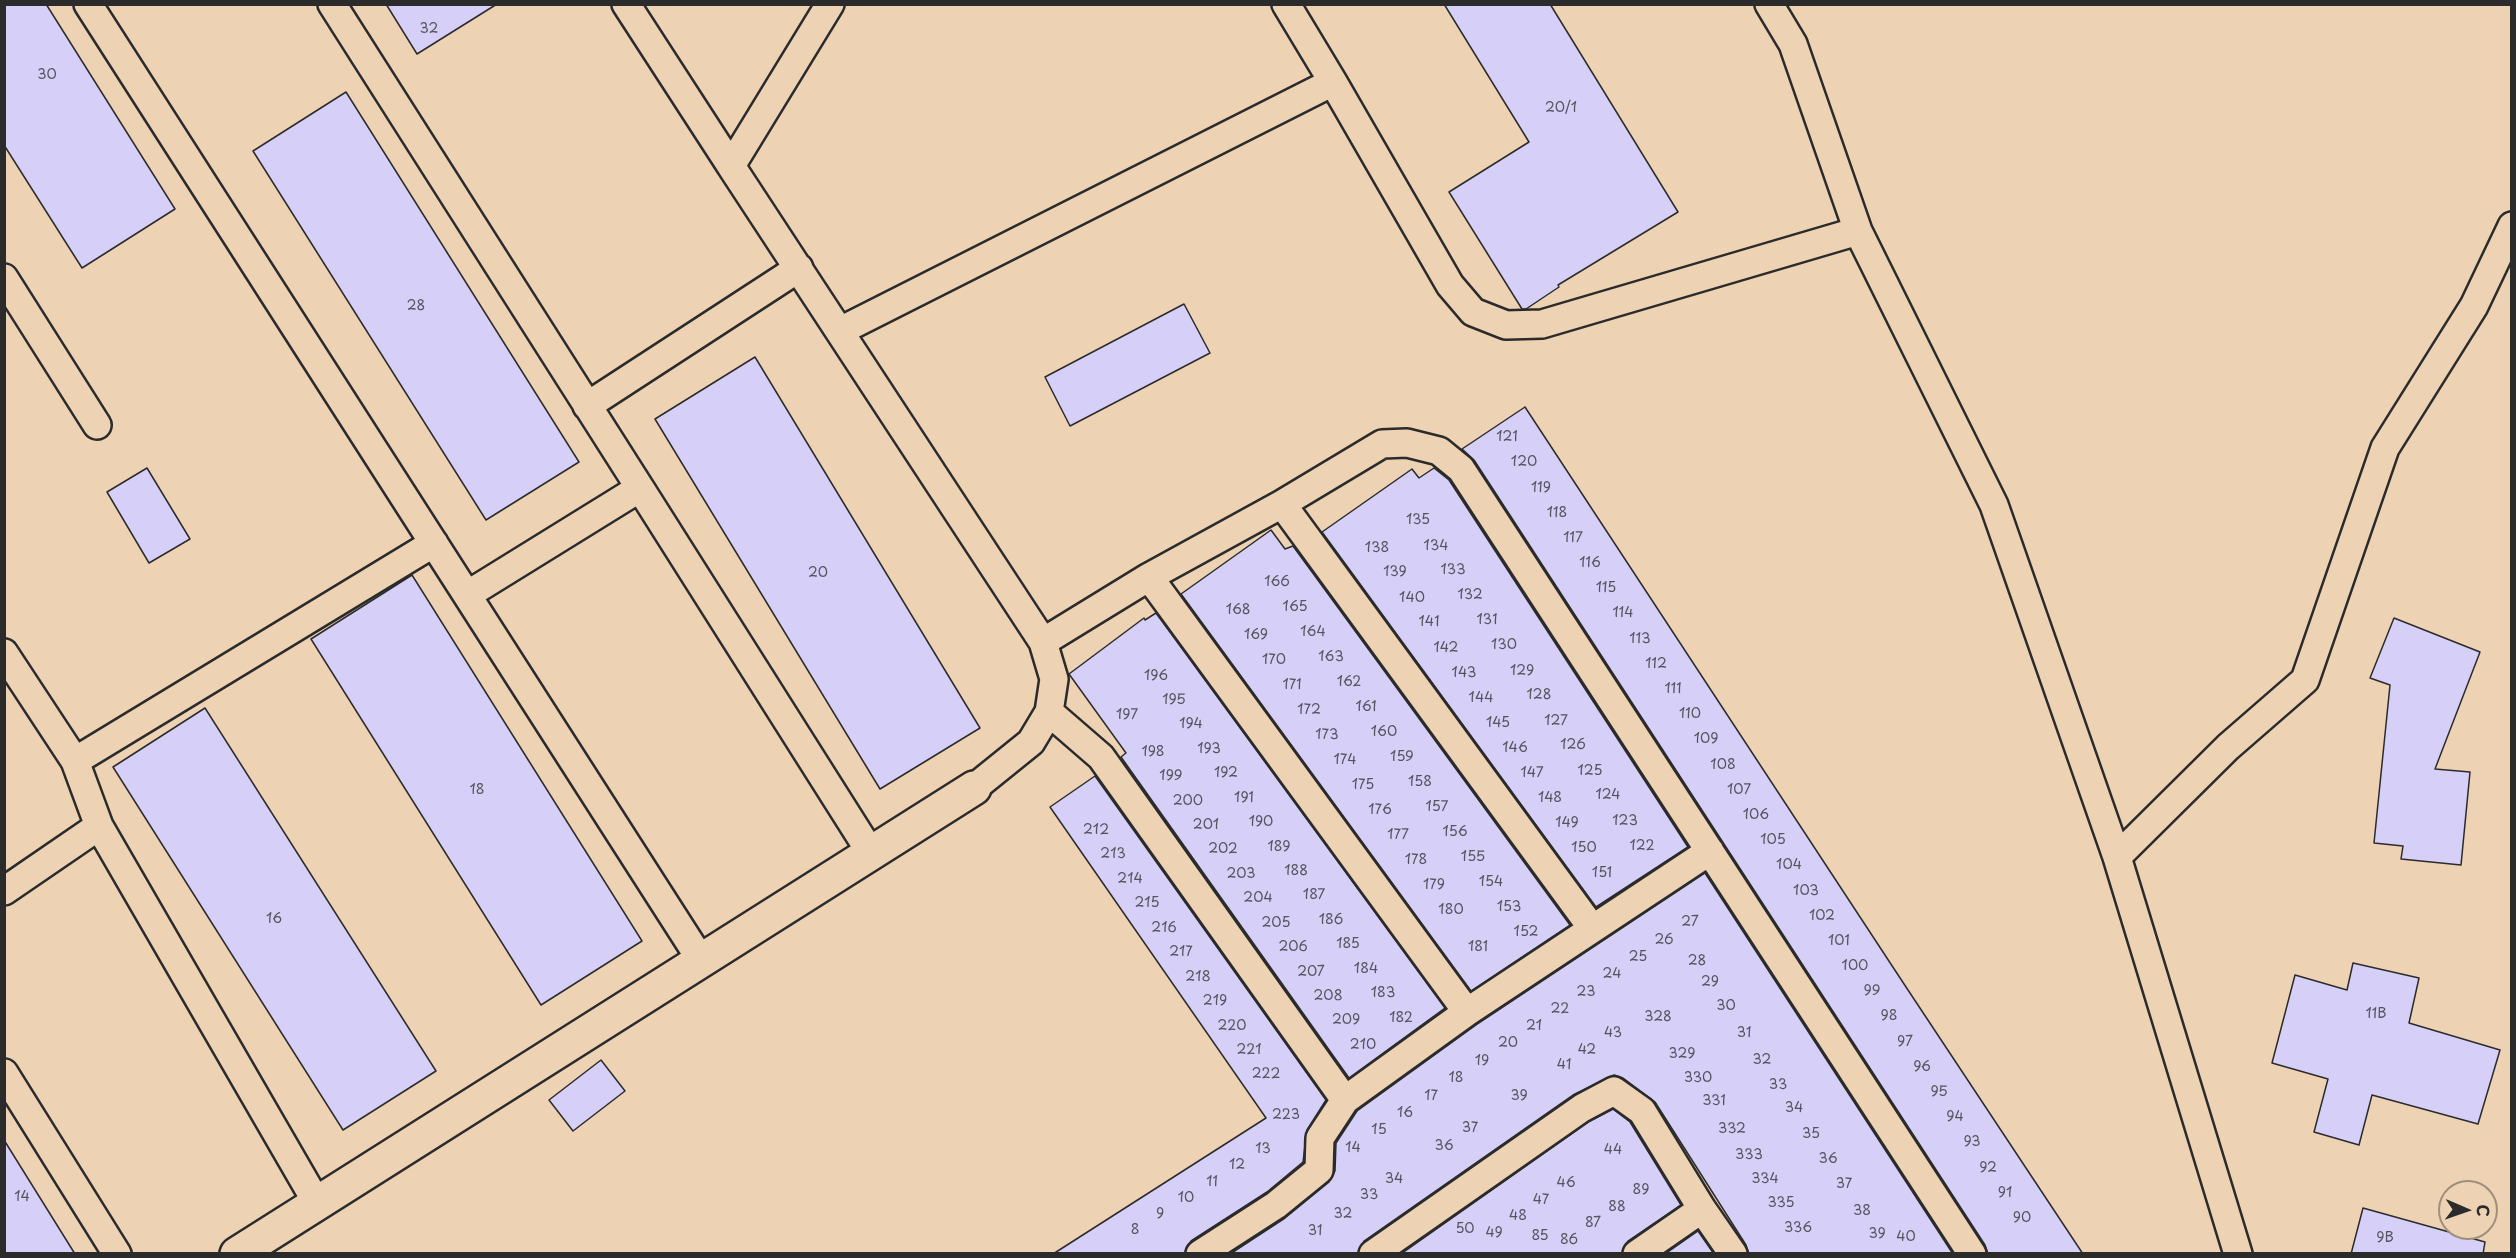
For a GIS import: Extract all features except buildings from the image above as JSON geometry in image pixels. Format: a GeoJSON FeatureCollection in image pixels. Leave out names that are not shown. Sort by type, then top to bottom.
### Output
{"type":"FeatureCollection","features":[{"type":"Feature","properties":{"kind":"street"},"geometry":{"type":"LineString","coordinates":[[237,1254],[974,788]]}},
{"type":"Feature","properties":{"kind":"lane"},"geometry":{"type":"LineString","coordinates":[[88,4],[701,960]]}},
{"type":"Feature","properties":{"kind":"lane"},"geometry":{"type":"LineString","coordinates":[[332,4],[871,853]]}},
{"type":"Feature","properties":{"kind":"lane"},"geometry":{"type":"LineString","coordinates":[[626,4],[1043,642],[1054,679],[1049,712],[1031,742],[974,788]]}},
{"type":"Feature","properties":{"kind":"lane"},"geometry":{"type":"LineString","coordinates":[[731,165],[830,4]]}},
{"type":"Feature","properties":{"kind":"lane"},"geometry":{"type":"LineString","coordinates":[[1286,4],[1450,285],[1473,312],[1506,325],[1542,324],[1858,231]]}},
{"type":"Feature","properties":{"kind":"lane"},"geometry":{"type":"LineString","coordinates":[[1769,4],[1793,44],[1858,231],[1994,505],[2117,857],[2238,1254]]}},
{"type":"Feature","properties":{"kind":"lane"},"geometry":{"type":"LineString","coordinates":[[840,331],[1333,82]]}},
{"type":"Feature","properties":{"kind":"lane"},"geometry":{"type":"LineString","coordinates":[[2117,857],[2228,747],[2305,680],[2385,448],[2474,306],[2511,226]]}},
{"type":"Feature","properties":{"kind":"lane"},"geometry":{"type":"LineString","coordinates":[[587,406],[799,268]]}},
{"type":"Feature","properties":{"kind":"lane"},"geometry":{"type":"LineString","coordinates":[[4,278],[97,425]]}},
{"type":"Feature","properties":{"kind":"lane"},"geometry":{"type":"LineString","coordinates":[[1043,642],[1149,578],[1282,504],[1382,444],[1407,443],[1439,451],[1461,469],[1972,1254]]}},
{"type":"Feature","properties":{"kind":"lane"},"geometry":{"type":"LineString","coordinates":[[467,595],[640,488]]}},
{"type":"Feature","properties":{"kind":"lane"},"geometry":{"type":"LineString","coordinates":[[1282,504],[1592,928]]}},
{"type":"Feature","properties":{"kind":"lane"},"geometry":{"type":"LineString","coordinates":[[75,761],[434,543]]}},
{"type":"Feature","properties":{"kind":"lane"},"geometry":{"type":"LineString","coordinates":[[1149,578],[1467,1012]]}},
{"type":"Feature","properties":{"kind":"lane"},"geometry":{"type":"LineString","coordinates":[[4,653],[75,761],[99,826],[317,1203]]}},
{"type":"Feature","properties":{"kind":"lane"},"geometry":{"type":"LineString","coordinates":[[1049,712],[1101,757],[1345,1100]]}},
{"type":"Feature","properties":{"kind":"lane"},"geometry":{"type":"LineString","coordinates":[[4,891],[99,826]]}},
{"type":"Feature","properties":{"kind":"lane"},"geometry":{"type":"LineString","coordinates":[[1200,1254],[1276,1205],[1319,1170],[1320,1137],[1345,1100],[1467,1012],[1710,851]]}},
{"type":"Feature","properties":{"kind":"lane"},"geometry":{"type":"LineString","coordinates":[[4,1073],[117,1254]]}},
{"type":"Feature","properties":{"kind":"lane"},"geometry":{"type":"LineString","coordinates":[[1373,1254],[1582,1108],[1614,1091],[1642,1111],[1702,1209],[1733,1254]]}},
{"type":"Feature","properties":{"kind":"lane"},"geometry":{"type":"LineString","coordinates":[[1637,1254],[1702,1209]]}}]}
